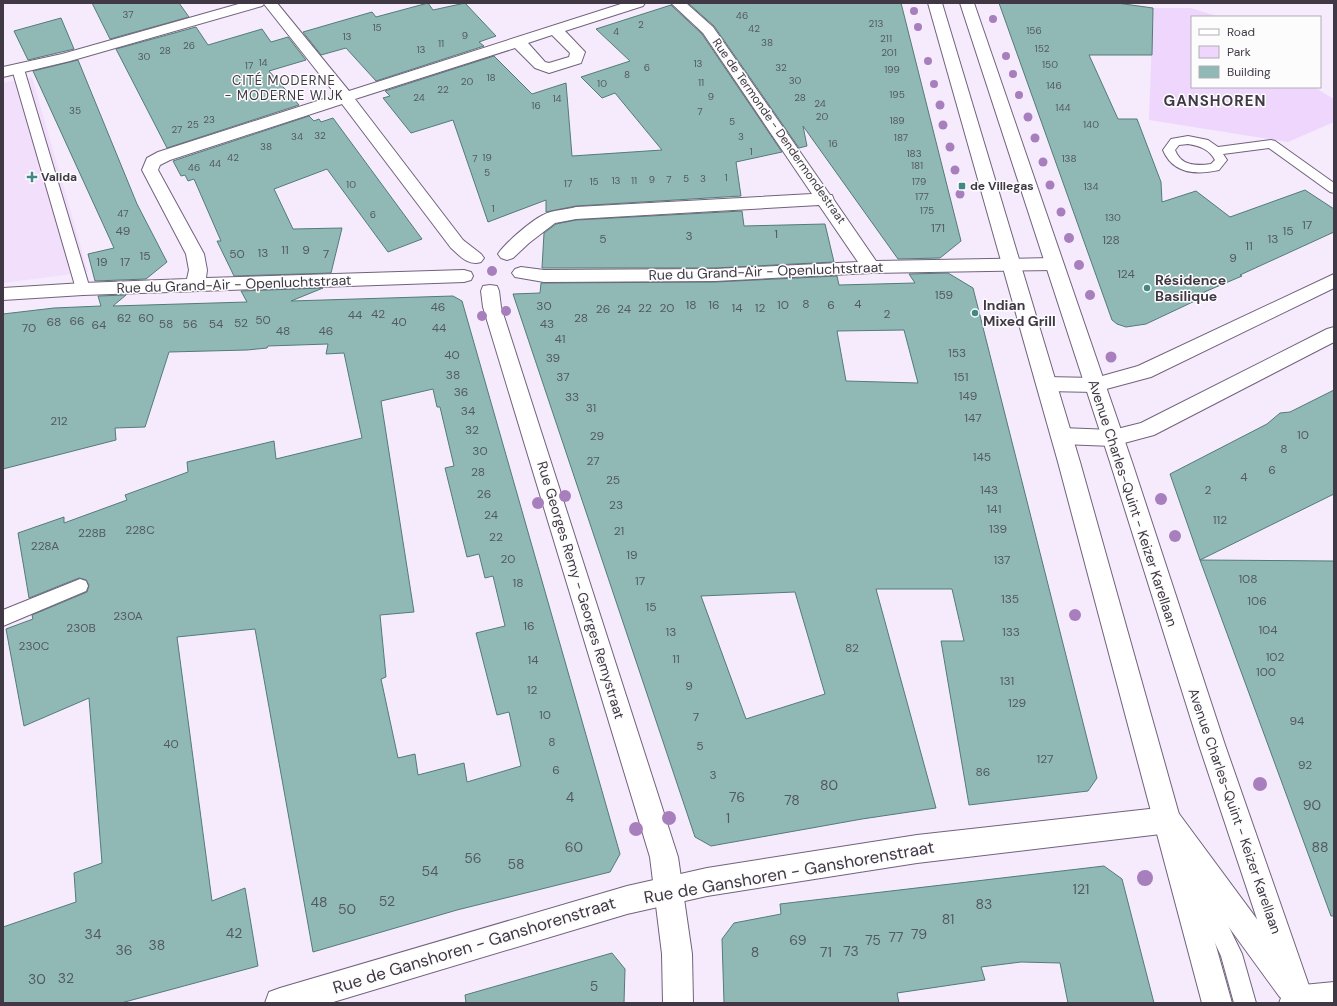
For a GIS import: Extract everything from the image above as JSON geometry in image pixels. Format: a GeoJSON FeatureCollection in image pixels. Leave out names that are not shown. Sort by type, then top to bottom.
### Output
{"type":"FeatureCollection","features":[{"type":"Feature","properties":{"kind":"street"},"geometry":{"type":"LineString","coordinates":[[3,72],[65,58],[216,8],[257,3]]}},
{"type":"Feature","properties":{"kind":"street"},"geometry":{"type":"LineString","coordinates":[[270,3],[457,244],[475,258]]}},
{"type":"Feature","properties":{"kind":"street"},"geometry":{"type":"LineString","coordinates":[[195,285],[198,270],[196,254],[150,170],[153,162],[164,156],[638,3]]}},
{"type":"Feature","properties":{"kind":"street","name":"Rue de Termonde - Dendermondestraat"},"geometry":{"type":"LineString","coordinates":[[678,3],[708,30],[871,266]]}},
{"type":"Feature","properties":{"kind":"street"},"geometry":{"type":"LineString","coordinates":[[935,3],[1061,436],[1217,1003]]}},
{"type":"Feature","properties":{"kind":"street","name":"Avenue Charles-Quint - Keizer Karellaan"},"geometry":{"type":"LineString","coordinates":[[967,3],[1113,438],[1297,1002]]}},
{"type":"Feature","properties":{"kind":"street"},"geometry":{"type":"LineString","coordinates":[[518,42],[540,65],[549,68],[576,60],[578,52],[555,30]]}},
{"type":"Feature","properties":{"kind":"street"},"geometry":{"type":"LineString","coordinates":[[507,254],[523,239],[549,219],[576,213],[826,199]]}},
{"type":"Feature","properties":{"kind":"street"},"geometry":{"type":"LineString","coordinates":[[464,276],[466,266],[475,258],[488,253],[507,254],[517,260],[521,268],[507,284]]}},
{"type":"Feature","properties":{"kind":"street","name":"Rue du Grand-Air - Openluchtstraat"},"geometry":{"type":"LineString","coordinates":[[3,294],[83,289],[464,276],[466,280],[476,288],[507,284],[544,276],[715,275],[871,266],[1054,264]]}},
{"type":"Feature","properties":{"kind":"street","name":"Rue Georges Remy - Georges Remystraat"},"geometry":{"type":"LineString","coordinates":[[507,284],[492,307],[664,857],[677,954],[678,1003]]}},
{"type":"Feature","properties":{"kind":"street"},"geometry":{"type":"LineString","coordinates":[[1046,384],[1095,385],[1144,372],[1331,284]]}},
{"type":"Feature","properties":{"kind":"street"},"geometry":{"type":"LineString","coordinates":[[1061,436],[1113,438],[1146,429],[1334,334]]}},
{"type":"Feature","properties":{"kind":"street"},"geometry":{"type":"LineString","coordinates":[[1167,820],[1297,1002],[1334,997]]}},
{"type":"Feature","properties":{"kind":"street","name":"Rue de Ganshoren - Ganshorenstraat"},"geometry":{"type":"LineString","coordinates":[[280,1003],[627,900],[707,882],[917,849],[1167,820]]}},
{"type":"Feature","properties":{"kind":"lane"},"geometry":{"type":"LineString","coordinates":[[18,69],[83,289]]}},
{"type":"Feature","properties":{"kind":"lane"},"geometry":{"type":"LineString","coordinates":[[1216,150],[1271,144],[1334,189]]}},
{"type":"Feature","properties":{"kind":"lane"},"geometry":{"type":"LineString","coordinates":[[3,618],[80,586]]}},
{"type":"Feature","properties":{"kind":"lane"},"geometry":{"type":"LineString","coordinates":[[1167,820],[1231,954],[1245,1003]]}},
{"type":"Feature","properties":{"kind":"shaded area","name":"Valida"},"geometry":{"type":"Polygon","coordinates":[[[32,77],[88,272],[3,283],[3,83],[32,77]]]}},
{"type":"Feature","properties":{"kind":"green space"},"geometry":{"type":"Polygon","coordinates":[[[1153,8],[1191,8],[1216,16],[1191,16],[1191,88],[1316,88],[1334,99],[1334,122],[1288,142],[1149,120],[1153,8]]]}},
{"type":"Feature","properties":{"kind":"building"},"geometry":{"type":"Polygon","coordinates":[[[92,3],[179,3],[189,17],[110,39],[92,3]]]}},
{"type":"Feature","properties":{"kind":"building"},"geometry":{"type":"Polygon","coordinates":[[[428,3],[433,10],[465,3],[496,36],[479,42],[484,46],[376,81],[346,48],[321,55],[303,32],[372,12],[376,17],[428,3]]]}},
{"type":"Feature","properties":{"kind":"building"},"geometry":{"type":"Polygon","coordinates":[[[688,3],[901,3],[961,241],[940,258],[898,259],[803,126],[807,146],[799,148],[714,26],[688,3]]]}},
{"type":"Feature","properties":{"kind":"building"},"geometry":{"type":"Polygon","coordinates":[[[999,3],[1117,3],[1153,8],[1152,55],[1089,55],[1118,119],[1137,119],[1161,182],[1162,202],[1196,191],[1230,217],[1305,190],[1334,209],[1334,232],[1240,275],[1242,276],[1195,296],[1199,299],[1146,324],[1126,327],[1117,324],[1112,320],[999,3]]]}},
{"type":"Feature","properties":{"kind":"building"},"geometry":{"type":"Polygon","coordinates":[[[671,5],[702,34],[782,152],[736,162],[741,196],[576,206],[546,212],[546,200],[488,222],[453,120],[411,133],[383,98],[390,96],[385,91],[494,56],[532,94],[566,83],[572,156],[662,150],[615,93],[602,98],[581,77],[630,61],[596,29],[671,5]]]}},
{"type":"Feature","properties":{"kind":"building"},"geometry":{"type":"Polygon","coordinates":[[[61,18],[74,49],[28,60],[14,31],[61,18]]]}},
{"type":"Feature","properties":{"kind":"building"},"geometry":{"type":"Polygon","coordinates":[[[196,27],[208,45],[262,29],[271,42],[288,37],[306,60],[269,71],[299,105],[167,148],[116,49],[196,27]]]}},
{"type":"Feature","properties":{"kind":"building"},"geometry":{"type":"Polygon","coordinates":[[[78,60],[137,204],[167,262],[146,279],[95,281],[88,254],[114,248],[33,71],[78,60]]]}},
{"type":"Feature","properties":{"kind":"building"},"geometry":{"type":"Polygon","coordinates":[[[309,116],[314,121],[319,119],[321,122],[333,118],[422,239],[388,252],[327,169],[274,189],[293,229],[342,228],[331,273],[234,276],[217,241],[221,241],[194,179],[188,181],[185,175],[181,176],[173,161],[309,116]]]}},
{"type":"Feature","properties":{"kind":"building"},"geometry":{"type":"Polygon","coordinates":[[[742,211],[744,226],[825,224],[834,262],[715,268],[542,268],[544,233],[556,224],[576,220],[742,211]]]}},
{"type":"Feature","properties":{"kind":"building"},"geometry":{"type":"Polygon","coordinates":[[[948,273],[973,288],[1097,778],[1088,791],[969,805],[941,641],[964,641],[952,589],[876,589],[936,808],[862,819],[711,846],[695,837],[513,294],[540,293],[541,283],[715,282],[837,276],[839,285],[915,283],[909,274],[948,273]],[[904,330],[837,331],[846,381],[918,383],[904,330]],[[795,592],[701,596],[746,719],[825,694],[795,592]]]}},
{"type":"Feature","properties":{"kind":"building"},"geometry":{"type":"Polygon","coordinates":[[[323,288],[291,301],[453,296],[462,301],[620,854],[610,872],[457,910],[313,952],[255,629],[177,637],[212,901],[245,888],[258,966],[121,1003],[3,1003],[3,927],[76,902],[74,873],[102,863],[89,698],[24,726],[6,629],[33,619],[32,615],[87,592],[89,585],[86,580],[79,578],[29,598],[18,533],[64,517],[64,523],[127,500],[125,495],[188,472],[187,462],[274,441],[276,459],[362,438],[344,353],[326,354],[328,344],[268,346],[267,348],[247,350],[169,352],[145,427],[115,428],[116,440],[3,469],[3,314],[54,308],[101,306],[98,296],[126,295],[113,306],[247,302],[241,291],[323,288]],[[433,389],[381,401],[414,612],[380,615],[386,677],[381,679],[398,758],[415,754],[418,775],[464,763],[467,782],[521,766],[509,712],[497,715],[476,633],[505,626],[493,576],[485,578],[479,554],[467,557],[445,468],[454,466],[440,407],[437,407],[433,389]]]}},
{"type":"Feature","properties":{"kind":"building"},"geometry":{"type":"Polygon","coordinates":[[[1334,390],[1334,494],[1200,560],[1170,474],[1267,424],[1280,413],[1290,412],[1334,390]]]}},
{"type":"Feature","properties":{"kind":"building"},"geometry":{"type":"Polygon","coordinates":[[[1200,560],[1334,561],[1334,916],[1331,916],[1200,560]]]}},
{"type":"Feature","properties":{"kind":"building"},"geometry":{"type":"Polygon","coordinates":[[[1104,866],[1122,879],[1154,1003],[1068,1003],[1060,963],[1021,962],[981,967],[985,980],[897,993],[899,1003],[724,1003],[722,939],[734,923],[781,914],[780,904],[1104,866]]]}},
{"type":"Feature","properties":{"kind":"building"},"geometry":{"type":"Polygon","coordinates":[[[612,953],[625,969],[624,1003],[466,1003],[465,995],[612,953]]]}},
{"type":"Feature","properties":{"kind":"place","name":"Valida"},"geometry":{"type":"Point","coordinates":[32,177]}},
{"type":"Feature","properties":{"kind":"place","name":"de Villegas"},"geometry":{"type":"Point","coordinates":[962,186]}},
{"type":"Feature","properties":{"kind":"place","name":"Résidence Basilique"},"geometry":{"type":"Point","coordinates":[1147,288]}},
{"type":"Feature","properties":{"kind":"place","name":"Indian Mixed Grill"},"geometry":{"type":"Point","coordinates":[975,313]}},
{"type":"Feature","properties":{"kind":"district","name":"CITÉ MODERNE - MODERNE WIJK"},"geometry":{"type":"Point","coordinates":[284,88]}},
{"type":"Feature","properties":{"kind":"district","name":"GANSHOREN"},"geometry":{"type":"Point","coordinates":[1215,101]}}]}
